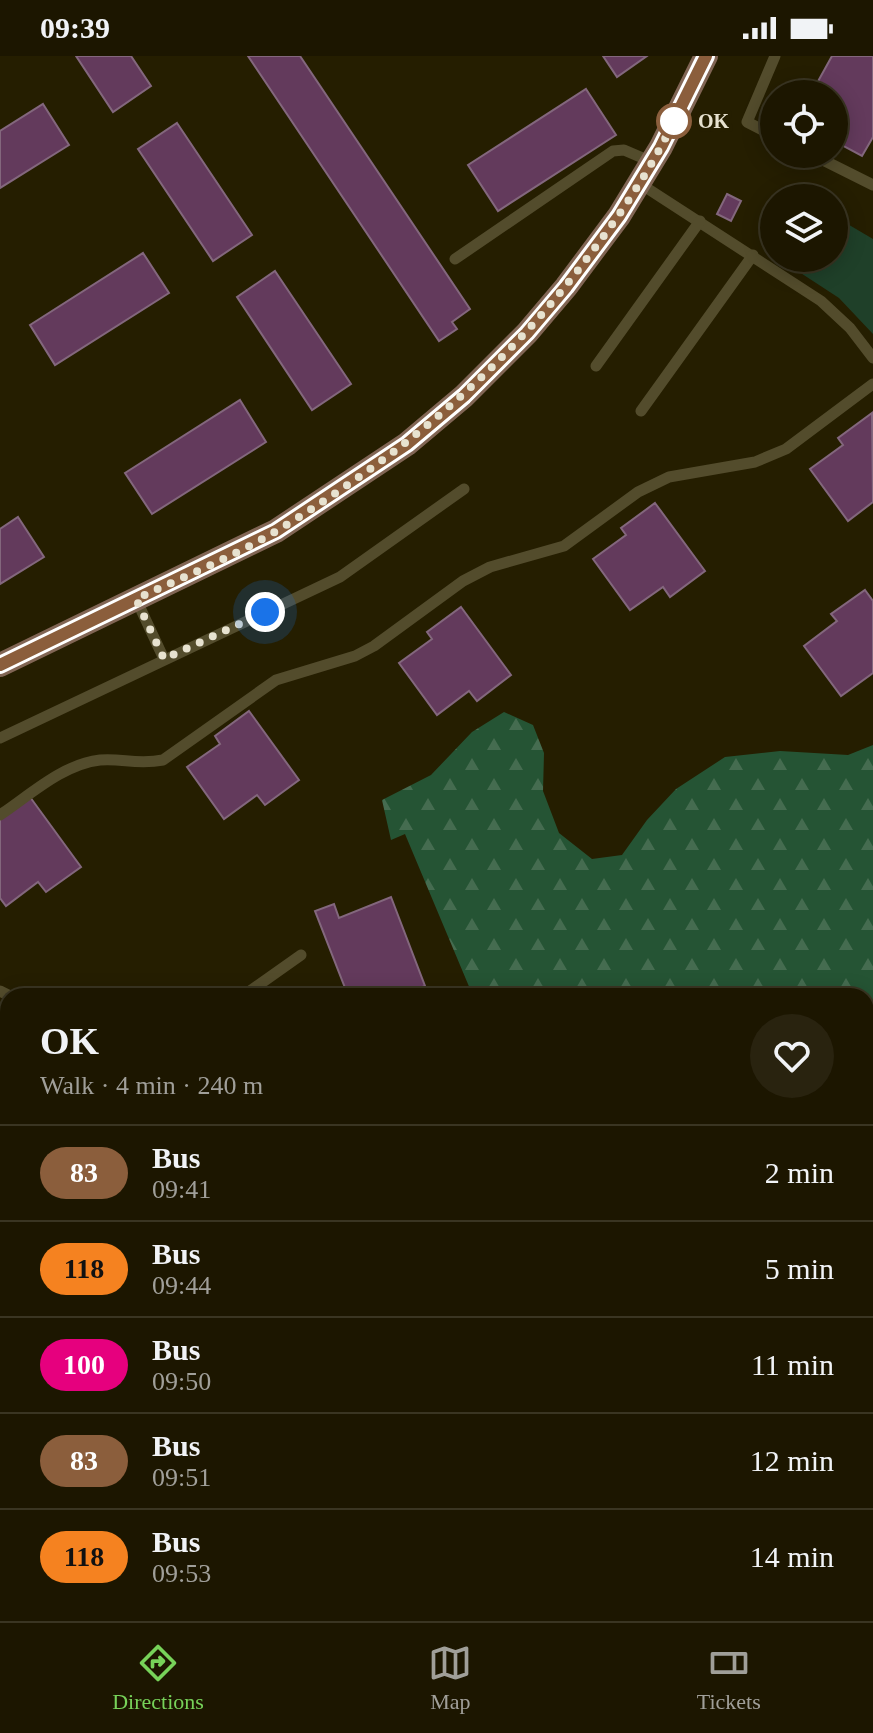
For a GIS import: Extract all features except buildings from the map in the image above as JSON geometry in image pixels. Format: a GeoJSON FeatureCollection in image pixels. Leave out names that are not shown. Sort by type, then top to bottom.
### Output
{"type":"FeatureCollection","features":[{"type":"Feature","properties":{"kind":"street"},"geometry":{"type":"LineString","coordinates":[[0,665],[276,531],[407,444],[464,396],[527,333],[619,216],[646,173],[706,56]]}},
{"type":"Feature","properties":{"kind":"lane"},"geometry":{"type":"LineString","coordinates":[[765,80],[775,56]]}},
{"type":"Feature","properties":{"kind":"lane"},"geometry":{"type":"LineString","coordinates":[[760,91],[747,122],[760,129]]}},
{"type":"Feature","properties":{"kind":"lane"},"geometry":{"type":"LineString","coordinates":[[455,259],[613,151],[624,150],[700,221],[821,301],[850,328],[873,358]]}},
{"type":"Feature","properties":{"kind":"lane"},"geometry":{"type":"LineString","coordinates":[[839,168],[873,185]]}},
{"type":"Feature","properties":{"kind":"lane"},"geometry":{"type":"LineString","coordinates":[[596,366],[700,221]]}},
{"type":"Feature","properties":{"kind":"lane"},"geometry":{"type":"LineString","coordinates":[[641,411],[753,255]]}},
{"type":"Feature","properties":{"kind":"lane"},"geometry":{"type":"LineString","coordinates":[[0,815],[58,775],[84,763],[103,760],[143,764],[163,760],[276,680],[320,664],[355,656],[374,646],[463,581],[490,567],[564,546],[638,492],[669,477],[755,462],[786,449],[873,384]]}},
{"type":"Feature","properties":{"kind":"lane"},"geometry":{"type":"LineString","coordinates":[[0,738],[340,577],[464,489]]}},
{"type":"Feature","properties":{"kind":"lane"},"geometry":{"type":"LineString","coordinates":[[136,599],[164,659]]}},
{"type":"Feature","properties":{"kind":"lane"},"geometry":{"type":"LineString","coordinates":[[254,988],[301,955]]}},
{"type":"Feature","properties":{"kind":"green space"},"geometry":{"type":"Polygon","coordinates":[[[848,224],[873,239],[873,334],[839,298],[799,272],[848,272],[848,224]]]}},
{"type":"Feature","properties":{"kind":"green space"},"geometry":{"type":"Polygon","coordinates":[[[504,712],[533,725],[544,753],[543,791],[559,833],[592,859],[622,855],[647,820],[676,789],[725,757],[780,751],[848,755],[873,745],[873,988],[470,988],[405,834],[391,840],[382,800],[431,775],[472,732],[504,712]]]}},
{"type":"Feature","properties":{"kind":"bus line","name":"83"},"geometry":{"type":"LineString","coordinates":[[0,665],[276,531],[407,444],[464,396],[527,333],[619,216],[661,147],[706,56]]}},
{"type":"Feature","properties":{"kind":"place","name":"OK"},"geometry":{"type":"Point","coordinates":[674,121]}},
{"type":"Feature","properties":{"kind":"route"},"geometry":{"type":"LineString","coordinates":[[265,612],[164,659],[136,599],[276,531],[407,444],[464,396],[527,333],[566,287],[619,216],[674,121]]}}]}
